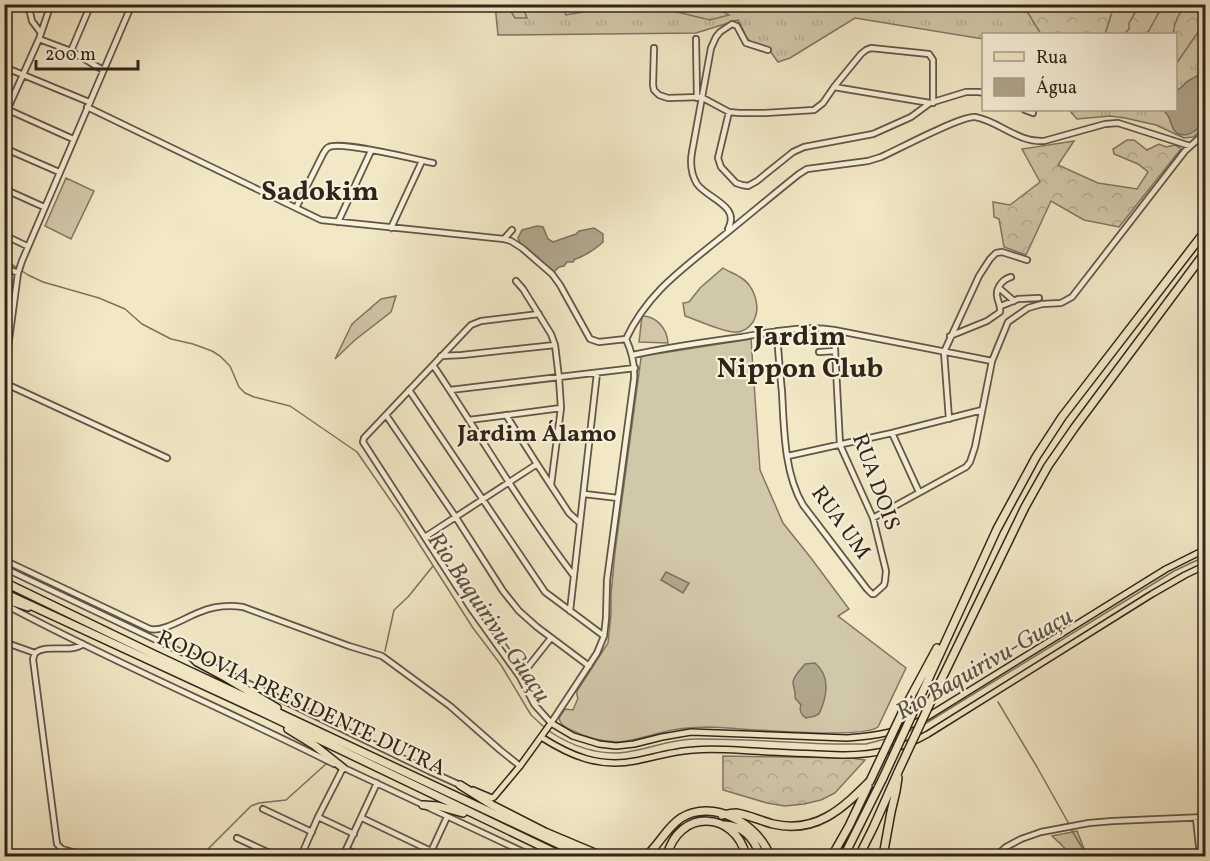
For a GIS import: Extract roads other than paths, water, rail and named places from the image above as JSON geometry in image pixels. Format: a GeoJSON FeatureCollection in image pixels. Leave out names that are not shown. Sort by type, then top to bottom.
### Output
{"type":"FeatureCollection","features":[{"type":"Feature","properties":{"kind":"highway"},"geometry":{"type":"LineString","coordinates":[[844,856],[884,778],[1011,500],[1035,457],[1062,417],[1206,230]]}},
{"type":"Feature","properties":{"kind":"highway"},"geometry":{"type":"LineString","coordinates":[[859,856],[1025,507],[1048,466],[1206,251]]}},
{"type":"Feature","properties":{"kind":"highway","name":"RODOVIA PRESIDENTE DUTRA"},"geometry":{"type":"LineString","coordinates":[[4,582],[584,856]]}},
{"type":"Feature","properties":{"kind":"highway","name":"RODOVIA PRESIDENTE DUTRA"},"geometry":{"type":"LineString","coordinates":[[4,593],[266,714],[562,856]]}},
{"type":"Feature","properties":{"kind":"highway"},"geometry":{"type":"LineString","coordinates":[[5,604],[18,604],[48,613]]}},
{"type":"Feature","properties":{"kind":"highway"},"geometry":{"type":"LineString","coordinates":[[832,856],[849,826],[903,711],[940,643],[951,629]]}},
{"type":"Feature","properties":{"kind":"highway"},"geometry":{"type":"LineString","coordinates":[[192,657],[294,720]]}},
{"type":"Feature","properties":{"kind":"highway"},"geometry":{"type":"LineString","coordinates":[[266,714],[314,745],[344,768]]}},
{"type":"Feature","properties":{"kind":"highway"},"geometry":{"type":"LineString","coordinates":[[883,856],[898,772]]}},
{"type":"Feature","properties":{"kind":"highway"},"geometry":{"type":"LineString","coordinates":[[646,856],[670,828],[683,817],[698,812],[736,813],[774,825],[792,826],[813,823],[836,812],[870,780]]}},
{"type":"Feature","properties":{"kind":"highway"},"geometry":{"type":"LineString","coordinates":[[460,785],[492,805],[545,832],[602,856]]}},
{"type":"Feature","properties":{"kind":"highway"},"geometry":{"type":"LineString","coordinates":[[423,805],[453,810],[486,824],[496,825]]}},
{"type":"Feature","properties":{"kind":"highway"},"geometry":{"type":"LineString","coordinates":[[722,814],[755,832],[770,856]]}},
{"type":"Feature","properties":{"kind":"highway"},"geometry":{"type":"LineString","coordinates":[[667,856],[673,840],[683,829],[688,825],[703,821],[730,825],[743,830],[755,844],[760,856]]}},
{"type":"Feature","properties":{"kind":"highway"},"geometry":{"type":"LineString","coordinates":[[723,825],[736,835],[746,856]]}},
{"type":"Feature","properties":{"kind":"main road"},"geometry":{"type":"LineString","coordinates":[[460,785],[494,797],[550,725],[573,736],[599,744],[616,746],[691,732],[846,738],[889,733],[927,717],[1166,569],[1206,549]]}},
{"type":"Feature","properties":{"kind":"main road"},"geometry":{"type":"LineString","coordinates":[[542,735],[556,746],[578,757],[606,763],[633,762],[665,753],[692,750],[844,755],[886,751],[928,734],[1152,594],[1206,565]]}},
{"type":"Feature","properties":{"kind":"street"},"geometry":{"type":"LineString","coordinates":[[28,4],[32,21],[41,33]]}},
{"type":"Feature","properties":{"kind":"street"},"geometry":{"type":"LineString","coordinates":[[4,117],[39,39],[51,4]]}},
{"type":"Feature","properties":{"kind":"street"},"geometry":{"type":"LineString","coordinates":[[71,51],[91,4]]}},
{"type":"Feature","properties":{"kind":"street"},"geometry":{"type":"LineString","coordinates":[[4,377],[20,266],[132,4]]}},
{"type":"Feature","properties":{"kind":"street"},"geometry":{"type":"LineString","coordinates":[[727,232],[732,221],[730,212],[699,186],[692,170],[699,98],[711,48],[716,37],[727,26],[735,25],[746,42],[768,50]]}},
{"type":"Feature","properties":{"kind":"street"},"geometry":{"type":"LineString","coordinates":[[39,39],[71,51],[103,70]]}},
{"type":"Feature","properties":{"kind":"street"},"geometry":{"type":"LineString","coordinates":[[696,39],[699,98]]}},
{"type":"Feature","properties":{"kind":"street"},"geometry":{"type":"LineString","coordinates":[[654,48],[653,84],[656,93],[668,98],[699,98],[729,112],[765,113],[814,110],[823,103],[856,60],[871,48],[929,54],[933,60],[932,103]]}},
{"type":"Feature","properties":{"kind":"street"},"geometry":{"type":"LineString","coordinates":[[4,67],[88,105],[321,220],[511,241],[552,274],[590,339],[599,342],[626,339]]}},
{"type":"Feature","properties":{"kind":"street"},"geometry":{"type":"LineString","coordinates":[[834,87],[932,103]]}},
{"type":"Feature","properties":{"kind":"street"},"geometry":{"type":"LineString","coordinates":[[729,112],[718,158],[721,167],[736,183],[748,186],[793,152],[804,147],[873,134],[910,117],[932,103],[966,92],[982,93]]}},
{"type":"Feature","properties":{"kind":"street"},"geometry":{"type":"LineString","coordinates":[[6,109],[73,140]]}},
{"type":"Feature","properties":{"kind":"street"},"geometry":{"type":"LineString","coordinates":[[1028,111],[1033,113]]}},
{"type":"Feature","properties":{"kind":"street"},"geometry":{"type":"LineString","coordinates":[[626,339],[634,322],[651,298],[672,278],[799,174],[807,170],[868,161],[969,117],[985,120],[1020,137],[1037,141],[1105,124],[1118,123],[1190,146]]}},
{"type":"Feature","properties":{"kind":"street"},"geometry":{"type":"LineString","coordinates":[[873,518],[961,471],[970,462],[992,361],[1005,326],[1020,312],[1035,306],[1061,303],[1072,297],[1190,146],[1206,132]]}},
{"type":"Feature","properties":{"kind":"street"},"geometry":{"type":"LineString","coordinates":[[296,208],[327,148],[338,146],[433,163]]}},
{"type":"Feature","properties":{"kind":"street"},"geometry":{"type":"LineString","coordinates":[[4,148],[59,172]]}},
{"type":"Feature","properties":{"kind":"street"},"geometry":{"type":"LineString","coordinates":[[338,222],[371,151]]}},
{"type":"Feature","properties":{"kind":"street"},"geometry":{"type":"LineString","coordinates":[[391,228],[422,161]]}},
{"type":"Feature","properties":{"kind":"street"},"geometry":{"type":"LineString","coordinates":[[4,189],[44,207]]}},
{"type":"Feature","properties":{"kind":"street"},"geometry":{"type":"LineString","coordinates":[[504,239],[512,230]]}},
{"type":"Feature","properties":{"kind":"street"},"geometry":{"type":"LineString","coordinates":[[4,235],[27,246]]}},
{"type":"Feature","properties":{"kind":"street"},"geometry":{"type":"LineString","coordinates":[[949,419],[944,352],[979,276],[996,253],[1002,252],[1027,260]]}},
{"type":"Feature","properties":{"kind":"street"},"geometry":{"type":"LineString","coordinates":[[4,267],[18,273]]}},
{"type":"Feature","properties":{"kind":"street"},"geometry":{"type":"LineString","coordinates":[[950,336],[987,321],[1000,312],[1001,306],[997,295],[999,288],[1005,278],[1011,277]]}},
{"type":"Feature","properties":{"kind":"street"},"geometry":{"type":"LineString","coordinates":[[516,281],[539,314],[555,345],[561,408],[551,485]]}},
{"type":"Feature","properties":{"kind":"street"},"geometry":{"type":"LineString","coordinates":[[999,288],[1014,301]]}},
{"type":"Feature","properties":{"kind":"street"},"geometry":{"type":"LineString","coordinates":[[1001,306],[1018,299],[1039,298]]}},
{"type":"Feature","properties":{"kind":"street"},"geometry":{"type":"LineString","coordinates":[[539,314],[476,322],[471,325],[364,438],[364,443],[550,725],[597,653],[603,636],[607,580],[635,368],[633,354],[626,339]]}},
{"type":"Feature","properties":{"kind":"street"},"geometry":{"type":"LineString","coordinates":[[633,354],[808,328],[834,330],[992,361]]}},
{"type":"Feature","properties":{"kind":"street","name":"RUA DOIS"},"geometry":{"type":"LineString","coordinates":[[834,330],[840,444],[873,518],[882,549],[886,576],[884,585],[876,593],[872,594],[867,589]]}},
{"type":"Feature","properties":{"kind":"street","name":"RUA UM"},"geometry":{"type":"LineString","coordinates":[[777,332],[784,435],[798,497],[867,589]]}},
{"type":"Feature","properties":{"kind":"street"},"geometry":{"type":"LineString","coordinates":[[441,356],[555,345]]}},
{"type":"Feature","properties":{"kind":"street"},"geometry":{"type":"LineString","coordinates":[[819,352],[835,351]]}},
{"type":"Feature","properties":{"kind":"street"},"geometry":{"type":"LineString","coordinates":[[433,365],[574,576]]}},
{"type":"Feature","properties":{"kind":"street"},"geometry":{"type":"LineString","coordinates":[[450,390],[635,368]]}},
{"type":"Feature","properties":{"kind":"street"},"geometry":{"type":"LineString","coordinates":[[570,611],[597,373]]}},
{"type":"Feature","properties":{"kind":"street"},"geometry":{"type":"LineString","coordinates":[[4,383],[167,458]]}},
{"type":"Feature","properties":{"kind":"street"},"geometry":{"type":"LineString","coordinates":[[409,390],[545,592],[603,636]]}},
{"type":"Feature","properties":{"kind":"street"},"geometry":{"type":"LineString","coordinates":[[469,420],[561,408]]}},
{"type":"Feature","properties":{"kind":"street"},"geometry":{"type":"LineString","coordinates":[[788,456],[982,410]]}},
{"type":"Feature","properties":{"kind":"street"},"geometry":{"type":"LineString","coordinates":[[386,415],[503,591],[519,611],[589,666]]}},
{"type":"Feature","properties":{"kind":"street"},"geometry":{"type":"LineString","coordinates":[[506,415],[573,518],[580,523]]}},
{"type":"Feature","properties":{"kind":"street"},"geometry":{"type":"LineString","coordinates":[[892,433],[919,492]]}},
{"type":"Feature","properties":{"kind":"street"},"geometry":{"type":"LineString","coordinates":[[425,537],[537,464]]}},
{"type":"Feature","properties":{"kind":"street"},"geometry":{"type":"LineString","coordinates":[[584,494],[618,498]]}},
{"type":"Feature","properties":{"kind":"street"},"geometry":{"type":"LineString","coordinates":[[4,560],[155,630],[209,609],[229,606],[243,607],[382,656],[450,706],[520,766]]}},
{"type":"Feature","properties":{"kind":"street"},"geometry":{"type":"LineString","coordinates":[[4,568],[460,785]]}},
{"type":"Feature","properties":{"kind":"street"},"geometry":{"type":"LineString","coordinates":[[5,604],[83,644],[532,856]]}},
{"type":"Feature","properties":{"kind":"street"},"geometry":{"type":"LineString","coordinates":[[64,648],[72,638]]}},
{"type":"Feature","properties":{"kind":"street"},"geometry":{"type":"LineString","coordinates":[[520,677],[551,638]]}},
{"type":"Feature","properties":{"kind":"street"},"geometry":{"type":"LineString","coordinates":[[4,642],[35,653]]}},
{"type":"Feature","properties":{"kind":"street"},"geometry":{"type":"LineString","coordinates":[[83,644],[77,648],[40,650],[35,653],[33,659],[57,844],[62,849],[87,856]]}},
{"type":"Feature","properties":{"kind":"street"},"geometry":{"type":"LineString","coordinates":[[301,856],[318,817],[344,768]]}},
{"type":"Feature","properties":{"kind":"street"},"geometry":{"type":"LineString","coordinates":[[343,856],[376,783]]}},
{"type":"Feature","properties":{"kind":"street"},"geometry":{"type":"LineString","coordinates":[[263,809],[312,832]]}},
{"type":"Feature","properties":{"kind":"street"},"geometry":{"type":"LineString","coordinates":[[318,817],[354,834]]}},
{"type":"Feature","properties":{"kind":"street"},"geometry":{"type":"LineString","coordinates":[[362,818],[430,854],[447,817]]}},
{"type":"Feature","properties":{"kind":"street"},"geometry":{"type":"LineString","coordinates":[[996,856],[1006,847],[1030,835],[1065,828],[1113,821],[1204,817],[1206,847]]}},
{"type":"Feature","properties":{"kind":"street"},"geometry":{"type":"LineString","coordinates":[[1196,818],[1202,854]]}},
{"type":"Feature","properties":{"kind":"street"},"geometry":{"type":"LineString","coordinates":[[237,837],[276,856]]}},
{"type":"Feature","properties":{"kind":"street"},"geometry":{"type":"LineString","coordinates":[[347,850],[361,856]]}},
{"type":"Feature","properties":{"kind":"water"},"geometry":{"type":"Polygon","coordinates":[[[1205,73],[1207,102],[1205,117],[1195,131],[1179,134],[1174,130],[1164,111],[1177,111],[1177,90],[1205,73]]]}},
{"type":"Feature","properties":{"kind":"water"},"geometry":{"type":"Polygon","coordinates":[[[537,226],[543,227],[548,239],[553,242],[579,231],[594,228],[603,234],[603,242],[573,262],[567,262],[553,273],[520,243],[518,238],[522,230],[537,226]]]}},
{"type":"Feature","properties":{"kind":"water"},"geometry":{"type":"Polygon","coordinates":[[[666,572],[689,583],[683,593],[661,580],[666,572]]]}},
{"type":"Feature","properties":{"kind":"water"},"geometry":{"type":"Polygon","coordinates":[[[815,663],[824,674],[826,687],[824,701],[819,714],[806,718],[801,712],[801,705],[795,698],[793,682],[805,664],[815,663]]]}},
{"type":"Feature","properties":{"kind":"waterway","name":"Rio Baquirivu-Guaçu"},"geometry":{"type":"LineString","coordinates":[[4,259],[43,282],[99,298],[125,309],[142,324],[171,339],[212,351],[230,366],[239,387],[245,393],[290,406],[357,452],[473,628],[501,665],[531,715],[545,728]]}},
{"type":"Feature","properties":{"kind":"waterway","name":"Rio Baquirivu-Guaçu"},"geometry":{"type":"LineString","coordinates":[[923,725],[1174,571],[1206,556]]}},
{"type":"Feature","properties":{"kind":"waterway"},"geometry":{"type":"LineString","coordinates":[[385,651],[394,610],[408,597],[433,566]]}},
{"type":"Feature","properties":{"kind":"waterway"},"geometry":{"type":"LineString","coordinates":[[998,702],[1069,824]]}},
{"type":"Feature","properties":{"kind":"waterway","name":"Rio Baquirivu-Guaçu"},"geometry":{"type":"LineString","coordinates":[[907,732],[916,728]]}},
{"type":"Feature","properties":{"kind":"waterway","name":"Rio Baquirivu-Guaçu"},"geometry":{"type":"LineString","coordinates":[[549,731],[586,749],[606,753],[636,751],[685,739],[827,744],[866,744],[885,739]]}},
{"type":"Feature","properties":{"kind":"waterway"},"geometry":{"type":"LineString","coordinates":[[201,856],[251,806],[286,800],[326,764]]}},
{"type":"Feature","properties":{"kind":"waterway"},"geometry":{"type":"LineString","coordinates":[[1071,829],[1087,856]]}},
{"type":"Feature","properties":{"kind":"district","name":"Sadokim"},"geometry":{"type":"Point","coordinates":[320,192]}},
{"type":"Feature","properties":{"kind":"district","name":"Jardim Nippon Club"},"geometry":{"type":"Point","coordinates":[800,353]}},
{"type":"Feature","properties":{"kind":"district","name":"Jardim Álamo"},"geometry":{"type":"Point","coordinates":[537,435]}}]}
